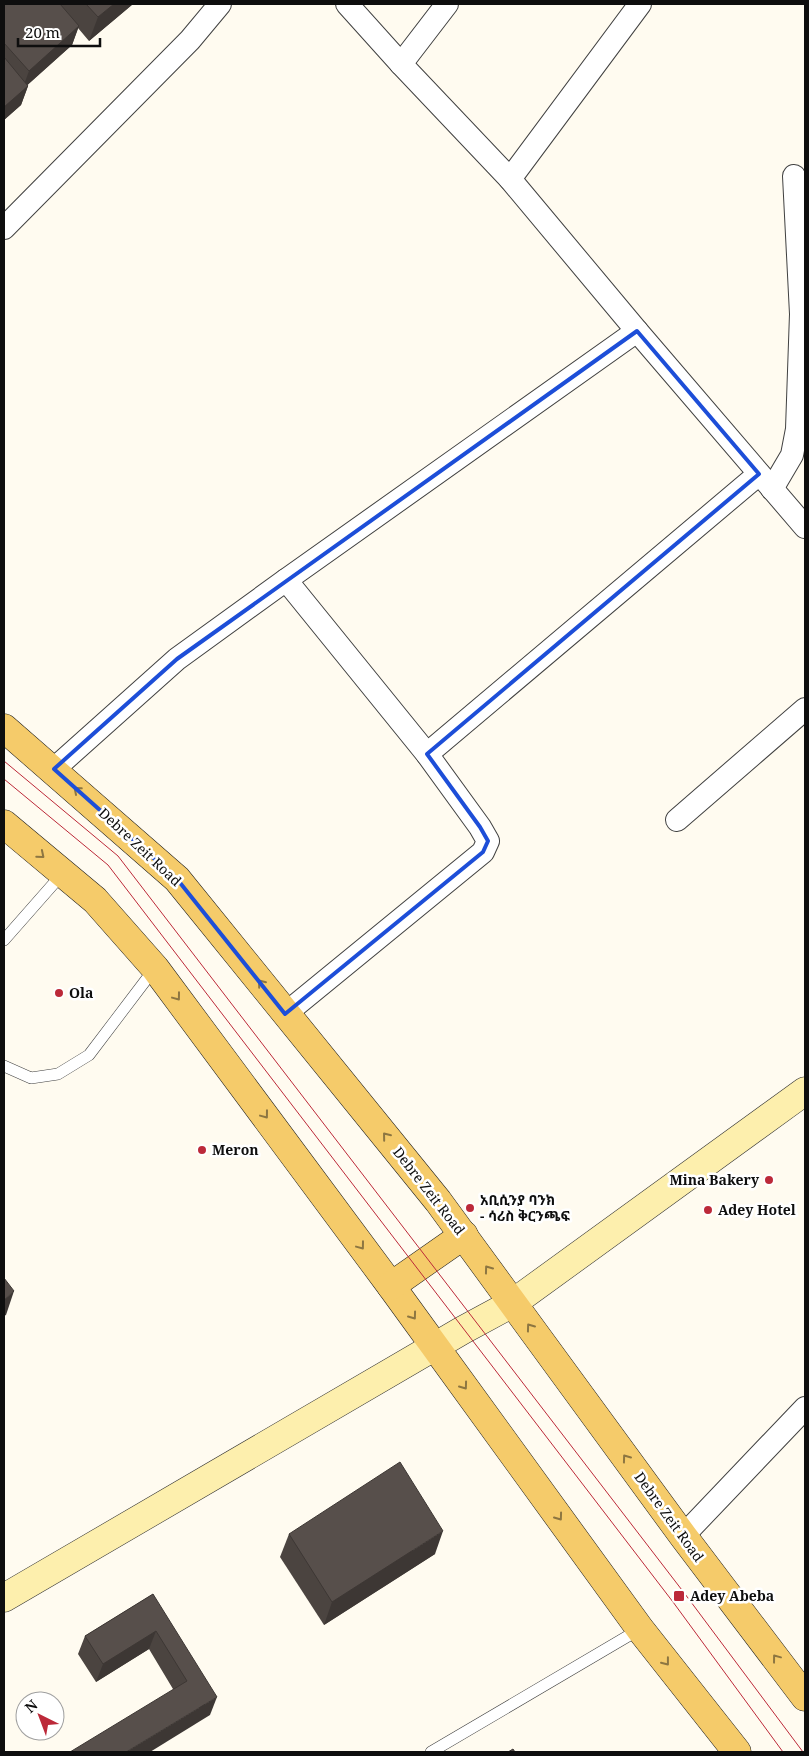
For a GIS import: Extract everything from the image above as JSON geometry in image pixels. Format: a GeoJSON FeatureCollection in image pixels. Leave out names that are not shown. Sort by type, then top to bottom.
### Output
{"type":"FeatureCollection","features":[{"type":"Feature","properties":{"kind":"main road","name":"Debre Zeit Road"},"geometry":{"type":"LineString","coordinates":[[4,728],[54,769],[176,879],[464,1235],[683,1536],[805,1697]]}},
{"type":"Feature","properties":{"kind":"main road"},"geometry":{"type":"LineString","coordinates":[[4,824],[95,900],[155,968],[391,1286],[640,1629],[737,1752]]}},
{"type":"Feature","properties":{"kind":"main road"},"geometry":{"type":"LineString","coordinates":[[391,1286],[464,1235]]}},
{"type":"Feature","properties":{"kind":"street"},"geometry":{"type":"LineString","coordinates":[[4,228],[190,40],[220,4]]}},
{"type":"Feature","properties":{"kind":"street"},"geometry":{"type":"LineString","coordinates":[[347,4],[510,179],[805,527]]}},
{"type":"Feature","properties":{"kind":"street"},"geometry":{"type":"LineString","coordinates":[[401,64],[446,4]]}},
{"type":"Feature","properties":{"kind":"street"},"geometry":{"type":"LineString","coordinates":[[510,179],[640,4]]}},
{"type":"Feature","properties":{"kind":"street"},"geometry":{"type":"LineString","coordinates":[[427,754],[766,482],[792,455],[797,429],[801,314],[794,176]]}},
{"type":"Feature","properties":{"kind":"street"},"geometry":{"type":"LineString","coordinates":[[54,769],[177,660],[286,580],[637,331]]}},
{"type":"Feature","properties":{"kind":"street"},"geometry":{"type":"LineString","coordinates":[[285,1014],[482,852],[488,841],[427,754],[286,580]]}},
{"type":"Feature","properties":{"kind":"street"},"geometry":{"type":"LineString","coordinates":[[677,820],[805,709]]}},
{"type":"Feature","properties":{"kind":"street"},"geometry":{"type":"LineString","coordinates":[[4,1598],[435,1346],[513,1303],[805,1091]]}},
{"type":"Feature","properties":{"kind":"street"},"geometry":{"type":"LineString","coordinates":[[683,1536],[805,1408]]}},
{"type":"Feature","properties":{"kind":"lane"},"geometry":{"type":"LineString","coordinates":[[4,940],[63,873]]}},
{"type":"Feature","properties":{"kind":"lane"},"geometry":{"type":"LineString","coordinates":[[4,1066],[31,1078],[40,1077],[58,1074],[89,1055],[155,968]]}},
{"type":"Feature","properties":{"kind":"lane"},"geometry":{"type":"LineString","coordinates":[[431,1752],[640,1629]]}},
{"type":"Feature","properties":{"kind":"highlighted area"},"geometry":{"type":"Polygon","coordinates":[[[637,331],[759,474],[427,754],[488,841],[483,852],[285,1014],[177,879],[54,769],[177,659],[637,331]]]}},
{"type":"Feature","properties":{"kind":"building"},"geometry":{"type":"Polygon","coordinates":[[[4,4],[60,4],[79,26],[29,71],[4,43],[4,4]]]}},
{"type":"Feature","properties":{"kind":"building"},"geometry":{"type":"Polygon","coordinates":[[[86,4],[114,4],[98,17],[86,4]]]}},
{"type":"Feature","properties":{"kind":"building"},"geometry":{"type":"Polygon","coordinates":[[[4,57],[28,86],[4,107],[4,57]]]}},
{"type":"Feature","properties":{"kind":"building"},"geometry":{"type":"Polygon","coordinates":[[[4,1278],[14,1291],[4,1300],[4,1278]]]}},
{"type":"Feature","properties":{"kind":"building"},"geometry":{"type":"Polygon","coordinates":[[[400,1462],[443,1531],[332,1602],[289,1534],[400,1462]]]}},
{"type":"Feature","properties":{"kind":"building"},"geometry":{"type":"Polygon","coordinates":[[[153,1594],[217,1697],[126,1752],[70,1752],[187,1681],[156,1631],[103,1664],[85,1636],[153,1594]]]}},
{"type":"Feature","properties":{"kind":"tram line"},"geometry":{"type":"LineString","coordinates":[[4,761],[118,856],[685,1594],[803,1752]]}},
{"type":"Feature","properties":{"kind":"tram line"},"geometry":{"type":"LineString","coordinates":[[4,779],[108,865],[673,1602],[783,1752]]}},
{"type":"Feature","properties":{"kind":"place","name":"Ola"},"geometry":{"type":"Point","coordinates":[59,993]}},
{"type":"Feature","properties":{"kind":"place","name":"Meron"},"geometry":{"type":"Point","coordinates":[202,1150]}},
{"type":"Feature","properties":{"kind":"place","name":"Mina Bakery"},"geometry":{"type":"Point","coordinates":[769,1180]}},
{"type":"Feature","properties":{"kind":"place","name":"አቢሲንያ ባንክ - ሳሪስ ቅርንጫፍ"},"geometry":{"type":"Point","coordinates":[470,1208]}},
{"type":"Feature","properties":{"kind":"place","name":"Adey Hotel"},"geometry":{"type":"Point","coordinates":[708,1210]}},
{"type":"Feature","properties":{"kind":"place","name":"Adey Abeba"},"geometry":{"type":"Point","coordinates":[679,1596]}}]}
